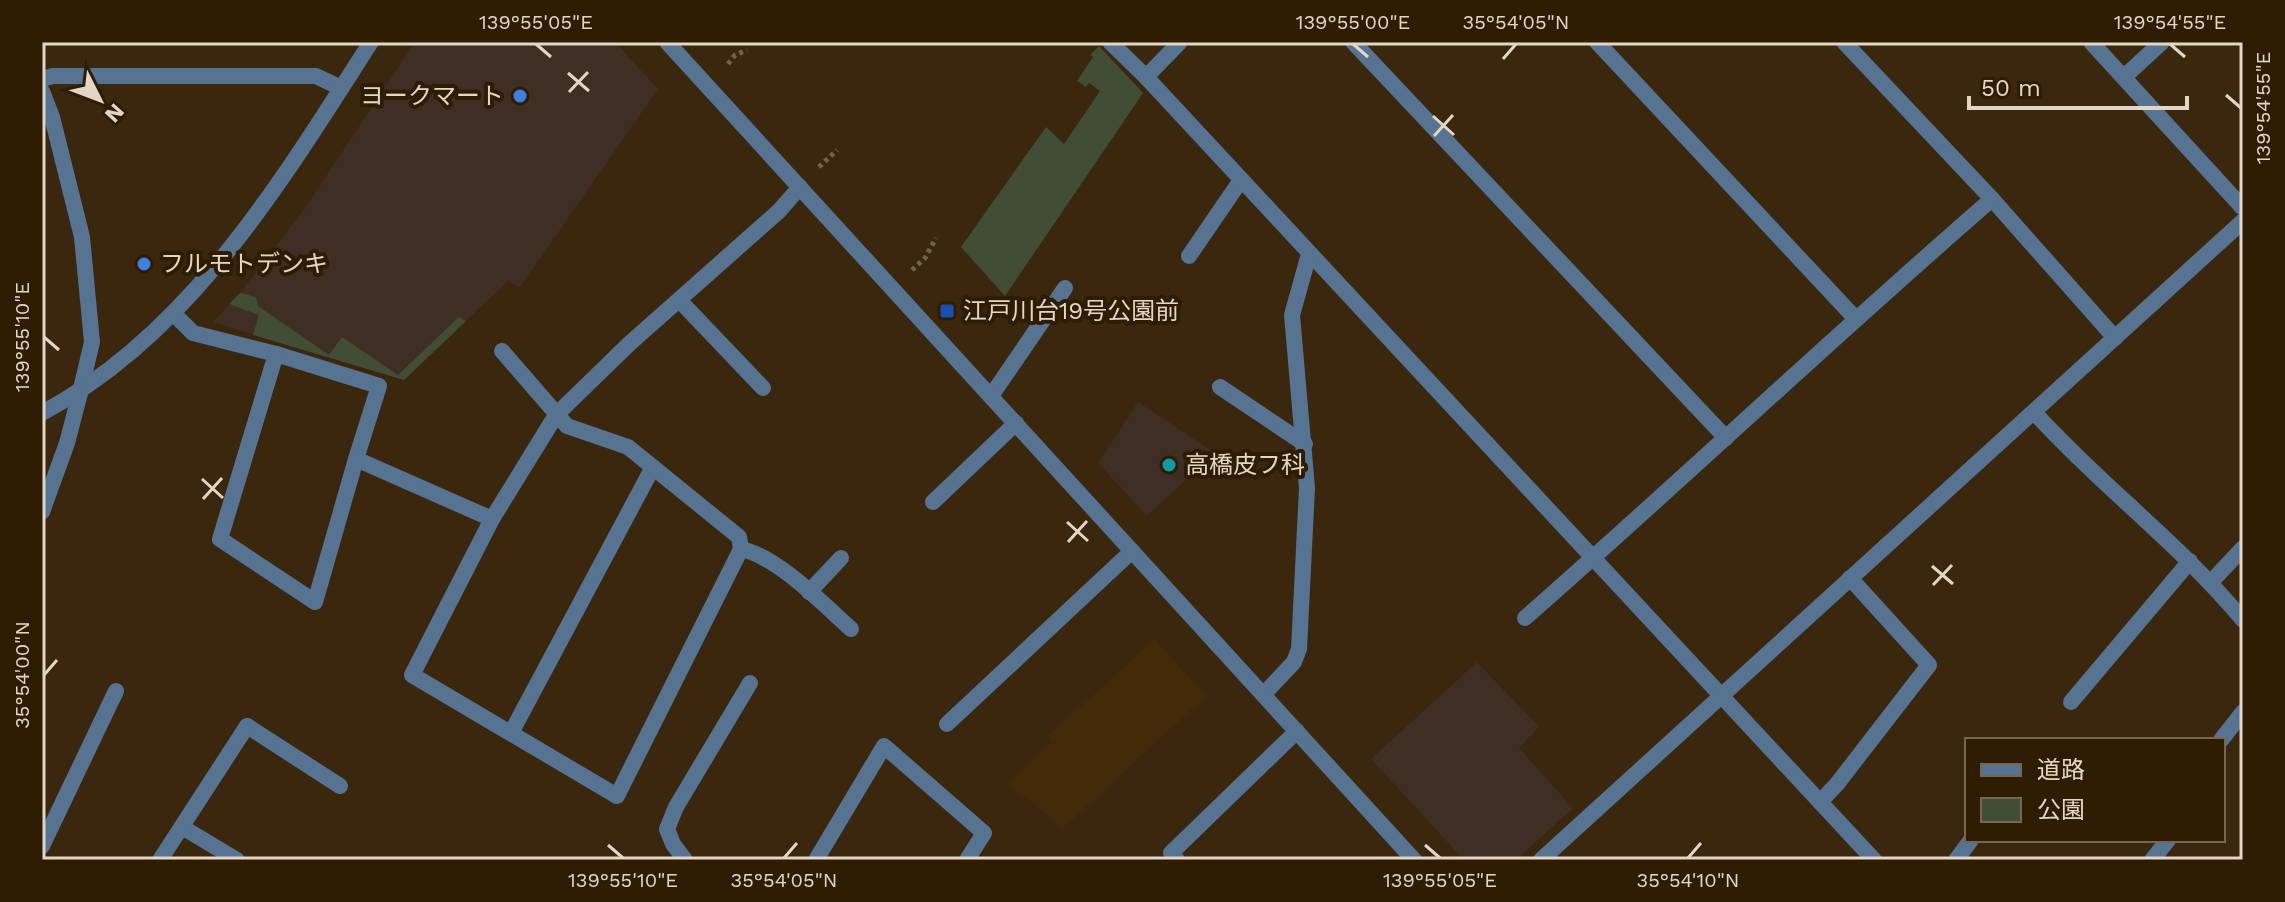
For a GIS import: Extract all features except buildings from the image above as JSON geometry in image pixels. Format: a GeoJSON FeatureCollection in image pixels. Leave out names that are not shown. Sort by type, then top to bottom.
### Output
{"type":"FeatureCollection","features":[{"type":"Feature","properties":{"kind":"street"},"geometry":{"type":"LineString","coordinates":[[42,413],[80,393],[174,314],[255,214],[371,42]]}},
{"type":"Feature","properties":{"kind":"street"},"geometry":{"type":"LineString","coordinates":[[667,42],[1414,860]]}},
{"type":"Feature","properties":{"kind":"street"},"geometry":{"type":"LineString","coordinates":[[1110,42],[1146,77],[1872,859]]}},
{"type":"Feature","properties":{"kind":"street"},"geometry":{"type":"LineString","coordinates":[[1146,77],[1180,42]]}},
{"type":"Feature","properties":{"kind":"street"},"geometry":{"type":"LineString","coordinates":[[1353,42],[1726,438]]}},
{"type":"Feature","properties":{"kind":"street"},"geometry":{"type":"LineString","coordinates":[[1597,42],[1855,318]]}},
{"type":"Feature","properties":{"kind":"street"},"geometry":{"type":"LineString","coordinates":[[1844,42],[1992,199],[2115,338]]}},
{"type":"Feature","properties":{"kind":"street"},"geometry":{"type":"LineString","coordinates":[[2091,42],[2243,208]]}},
{"type":"Feature","properties":{"kind":"street"},"geometry":{"type":"LineString","coordinates":[[2124,77],[2162,42]]}},
{"type":"Feature","properties":{"kind":"street"},"geometry":{"type":"LineString","coordinates":[[42,79],[53,76],[316,76],[341,88]]}},
{"type":"Feature","properties":{"kind":"street"},"geometry":{"type":"LineString","coordinates":[[42,91],[82,237],[92,342],[67,443],[42,512]]}},
{"type":"Feature","properties":{"kind":"street"},"geometry":{"type":"LineString","coordinates":[[1189,256],[1241,180]]}},
{"type":"Feature","properties":{"kind":"street"},"geometry":{"type":"LineString","coordinates":[[502,351],[556,415],[567,426],[628,447],[739,537],[741,549],[617,796],[412,675],[492,519],[556,415],[629,344],[779,211],[800,187]]}},
{"type":"Feature","properties":{"kind":"street"},"geometry":{"type":"LineString","coordinates":[[1525,618],[1855,318],[1992,199]]}},
{"type":"Feature","properties":{"kind":"street"},"geometry":{"type":"LineString","coordinates":[[1541,860],[2243,221]]}},
{"type":"Feature","properties":{"kind":"street"},"geometry":{"type":"LineString","coordinates":[[1264,694],[1294,662],[1299,649],[1307,488],[1292,315],[1309,254]]}},
{"type":"Feature","properties":{"kind":"street"},"geometry":{"type":"LineString","coordinates":[[991,396],[1065,288]]}},
{"type":"Feature","properties":{"kind":"street"},"geometry":{"type":"LineString","coordinates":[[680,301],[763,388]]}},
{"type":"Feature","properties":{"kind":"street"},"geometry":{"type":"LineString","coordinates":[[174,314],[193,333],[276,354],[379,386],[315,602],[220,539],[276,354]]}},
{"type":"Feature","properties":{"kind":"street"},"geometry":{"type":"LineString","coordinates":[[1220,387],[1305,444]]}},
{"type":"Feature","properties":{"kind":"street"},"geometry":{"type":"LineString","coordinates":[[2034,412],[2059,440],[2190,561],[2243,620]]}},
{"type":"Feature","properties":{"kind":"street"},"geometry":{"type":"LineString","coordinates":[[933,502],[1016,423]]}},
{"type":"Feature","properties":{"kind":"street"},"geometry":{"type":"LineString","coordinates":[[356,459],[492,519]]}},
{"type":"Feature","properties":{"kind":"street"},"geometry":{"type":"LineString","coordinates":[[511,733],[653,467]]}},
{"type":"Feature","properties":{"kind":"street"},"geometry":{"type":"LineString","coordinates":[[2211,582],[2243,548]]}},
{"type":"Feature","properties":{"kind":"street"},"geometry":{"type":"LineString","coordinates":[[741,549],[757,552],[851,629]]}},
{"type":"Feature","properties":{"kind":"street"},"geometry":{"type":"LineString","coordinates":[[947,724],[1132,551]]}},
{"type":"Feature","properties":{"kind":"street"},"geometry":{"type":"LineString","coordinates":[[809,592],[841,558]]}},
{"type":"Feature","properties":{"kind":"street"},"geometry":{"type":"LineString","coordinates":[[2071,702],[2190,561]]}},
{"type":"Feature","properties":{"kind":"street"},"geometry":{"type":"LineString","coordinates":[[1820,802],[1929,665],[1850,578]]}},
{"type":"Feature","properties":{"kind":"street"},"geometry":{"type":"LineString","coordinates":[[685,860],[667,829],[676,807],[750,683]]}},
{"type":"Feature","properties":{"kind":"street"},"geometry":{"type":"LineString","coordinates":[[42,846],[116,691]]}},
{"type":"Feature","properties":{"kind":"street"},"geometry":{"type":"LineString","coordinates":[[2223,738],[2243,712]]}},
{"type":"Feature","properties":{"kind":"street"},"geometry":{"type":"LineString","coordinates":[[160,860],[247,726],[340,786]]}},
{"type":"Feature","properties":{"kind":"street"},"geometry":{"type":"LineString","coordinates":[[1177,860],[1171,853],[1297,731]]}},
{"type":"Feature","properties":{"kind":"street"},"geometry":{"type":"LineString","coordinates":[[816,860],[884,746],[984,833],[967,860]]}},
{"type":"Feature","properties":{"kind":"street"},"geometry":{"type":"LineString","coordinates":[[182,827],[237,860]]}},
{"type":"Feature","properties":{"kind":"street"},"geometry":{"type":"LineString","coordinates":[[1956,860],[1970,842]]}},
{"type":"Feature","properties":{"kind":"street"},"geometry":{"type":"LineString","coordinates":[[2152,860],[2166,842]]}},
{"type":"Feature","properties":{"kind":"path"},"geometry":{"type":"LineString","coordinates":[[728,64],[735,55],[747,50]]}},
{"type":"Feature","properties":{"kind":"path"},"geometry":{"type":"LineString","coordinates":[[819,167],[837,150]]}},
{"type":"Feature","properties":{"kind":"path"},"geometry":{"type":"LineString","coordinates":[[912,270],[925,258],[936,238]]}},
{"type":"Feature","properties":{"kind":"shaded area"},"geometry":{"type":"Polygon","coordinates":[[[415,42],[615,42],[658,89],[520,287],[508,281],[404,380],[213,322],[240,293],[303,211],[415,42]]]}},
{"type":"Feature","properties":{"kind":"shaded area"},"geometry":{"type":"Polygon","coordinates":[[[1138,402],[1215,453],[1147,516],[1098,463],[1138,402]]]}},
{"type":"Feature","properties":{"kind":"shaded area"},"geometry":{"type":"Polygon","coordinates":[[[1155,639],[1206,696],[1063,828],[1009,784],[1052,742],[1048,736],[1155,639]]]}},
{"type":"Feature","properties":{"kind":"shaded area"},"geometry":{"type":"Polygon","coordinates":[[[1477,662],[1539,727],[1519,748],[1573,808],[1516,860],[1464,860],[1371,759],[1477,662]]]}},
{"type":"Feature","properties":{"kind":"green space"},"geometry":{"type":"Polygon","coordinates":[[[1099,46],[1143,93],[1005,296],[961,247],[1046,127],[1064,144],[1100,91],[1089,83],[1086,87],[1077,81],[1093,57],[1090,55],[1099,46]]]}},
{"type":"Feature","properties":{"kind":"green space"},"geometry":{"type":"Polygon","coordinates":[[[240,293],[256,297],[258,306],[329,355],[342,337],[398,375],[459,317],[466,321],[404,380],[253,335],[259,315],[229,304],[240,293]]]}},
{"type":"Feature","properties":{"kind":"place","name":"ヨークマート"},"geometry":{"type":"Point","coordinates":[520,96]}},
{"type":"Feature","properties":{"kind":"place","name":"フルモトデンキ"},"geometry":{"type":"Point","coordinates":[144,264]}},
{"type":"Feature","properties":{"kind":"place","name":"江戸川台19号公園前"},"geometry":{"type":"Point","coordinates":[947,311]}},
{"type":"Feature","properties":{"kind":"place","name":"高橋皮フ科"},"geometry":{"type":"Point","coordinates":[1169,465]}}]}
